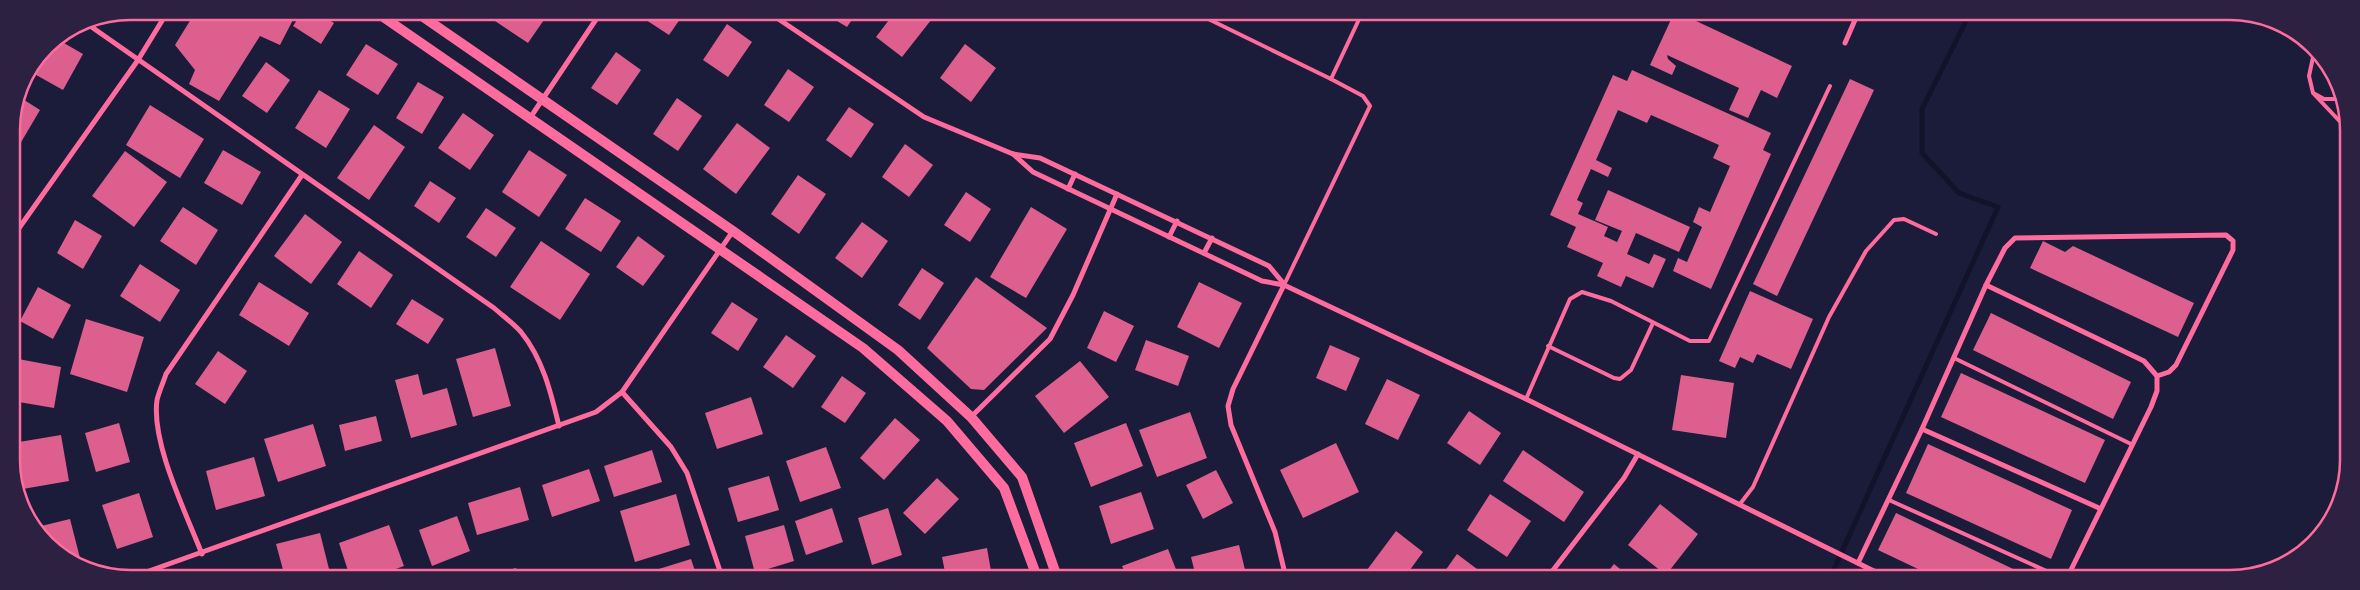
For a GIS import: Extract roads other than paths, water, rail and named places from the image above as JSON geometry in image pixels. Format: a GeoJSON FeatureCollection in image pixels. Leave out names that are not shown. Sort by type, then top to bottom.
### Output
{"type":"FeatureCollection","features":[{"type":"Feature","properties":{"kind":"main road"},"geometry":{"type":"LineString","coordinates":[[388,20],[863,348],[947,421],[1004,488],[1034,570]]}},
{"type":"Feature","properties":{"kind":"main road"},"geometry":{"type":"LineString","coordinates":[[428,20],[733,231],[898,350],[970,418],[1022,477],[1055,570]]}},
{"type":"Feature","properties":{"kind":"street"},"geometry":{"type":"LineString","coordinates":[[20,227],[138,60],[162,20]]}},
{"type":"Feature","properties":{"kind":"street"},"geometry":{"type":"LineString","coordinates":[[530,118],[596,20]]}},
{"type":"Feature","properties":{"kind":"street"},"geometry":{"type":"LineString","coordinates":[[780,20],[924,117],[1013,154],[1040,158],[1177,221],[1268,266],[1284,285]]}},
{"type":"Feature","properties":{"kind":"street"},"geometry":{"type":"LineString","coordinates":[[1845,43],[1855,20]]}},
{"type":"Feature","properties":{"kind":"street"},"geometry":{"type":"LineString","coordinates":[[92,27],[494,308],[520,332],[536,356],[547,379],[559,426]]}},
{"type":"Feature","properties":{"kind":"street"},"geometry":{"type":"LineString","coordinates":[[1013,154],[1033,172],[1068,189],[1262,281],[1284,285],[1526,399],[1872,570]]}},
{"type":"Feature","properties":{"kind":"street"},"geometry":{"type":"LineString","coordinates":[[1068,189],[1075,174]]}},
{"type":"Feature","properties":{"kind":"street"},"geometry":{"type":"LineString","coordinates":[[202,554],[163,452],[157,426],[158,400],[166,374],[302,175]]}},
{"type":"Feature","properties":{"kind":"street"},"geometry":{"type":"LineString","coordinates":[[970,418],[1050,338],[1073,295],[1117,194]]}},
{"type":"Feature","properties":{"kind":"street"},"geometry":{"type":"LineString","coordinates":[[1169,237],[1177,221]]}},
{"type":"Feature","properties":{"kind":"street"},"geometry":{"type":"LineString","coordinates":[[153,570],[596,412],[622,392],[733,231]]}},
{"type":"Feature","properties":{"kind":"street"},"geometry":{"type":"LineString","coordinates":[[1858,563],[1922,429],[1986,285],[2005,248],[2015,238],[2226,235],[2232,240],[2233,250],[2176,365],[2170,372],[2157,376]]}},
{"type":"Feature","properties":{"kind":"street"},"geometry":{"type":"LineString","coordinates":[[1204,253],[1212,238]]}},
{"type":"Feature","properties":{"kind":"street"},"geometry":{"type":"LineString","coordinates":[[1284,285],[1232,389],[1228,406],[1231,424],[1276,532],[1284,570]]}},
{"type":"Feature","properties":{"kind":"street"},"geometry":{"type":"LineString","coordinates":[[1986,285],[2144,361],[2157,376],[2157,391],[2071,570]]}},
{"type":"Feature","properties":{"kind":"street"},"geometry":{"type":"LineString","coordinates":[[622,392],[671,447],[687,473],[720,570]]}},
{"type":"Feature","properties":{"kind":"street"},"geometry":{"type":"LineString","coordinates":[[1922,429],[2099,508]]}},
{"type":"Feature","properties":{"kind":"street"},"geometry":{"type":"LineString","coordinates":[[1553,570],[1624,478],[1638,454]]}},
{"type":"Feature","properties":{"kind":"lane"},"geometry":{"type":"LineString","coordinates":[[1211,20],[1331,78],[1363,96],[1370,106],[1284,285]]}},
{"type":"Feature","properties":{"kind":"lane"},"geometry":{"type":"LineString","coordinates":[[1331,78],[1359,20]]}},
{"type":"Feature","properties":{"kind":"lane"},"geometry":{"type":"LineString","coordinates":[[2313,58],[2309,76],[2313,93],[2339,122]]}},
{"type":"Feature","properties":{"kind":"lane"},"geometry":{"type":"LineString","coordinates":[[1526,399],[1570,299],[1582,292],[1611,302],[1690,341],[1709,341],[1830,86]]}},
{"type":"Feature","properties":{"kind":"lane"},"geometry":{"type":"LineString","coordinates":[[2313,93],[2324,99],[2335,99]]}},
{"type":"Feature","properties":{"kind":"lane"},"geometry":{"type":"LineString","coordinates":[[1740,504],[1753,487],[1829,317],[1866,251],[1894,220],[1904,219],[1936,234]]}},
{"type":"Feature","properties":{"kind":"lane"},"geometry":{"type":"LineString","coordinates":[[1548,346],[1614,378],[1620,379],[1631,370],[1653,323]]}},
{"type":"Feature","properties":{"kind":"lane"},"geometry":{"type":"LineString","coordinates":[[1954,358],[2131,444]]}},
{"type":"Feature","properties":{"kind":"lane"},"geometry":{"type":"LineString","coordinates":[[1889,500],[2044,570]]}},
{"type":"Feature","properties":{"kind":"waterway"},"geometry":{"type":"LineString","coordinates":[[1834,570],[1998,207],[1959,193],[1922,153],[1922,109],[1966,20]]}}]}
